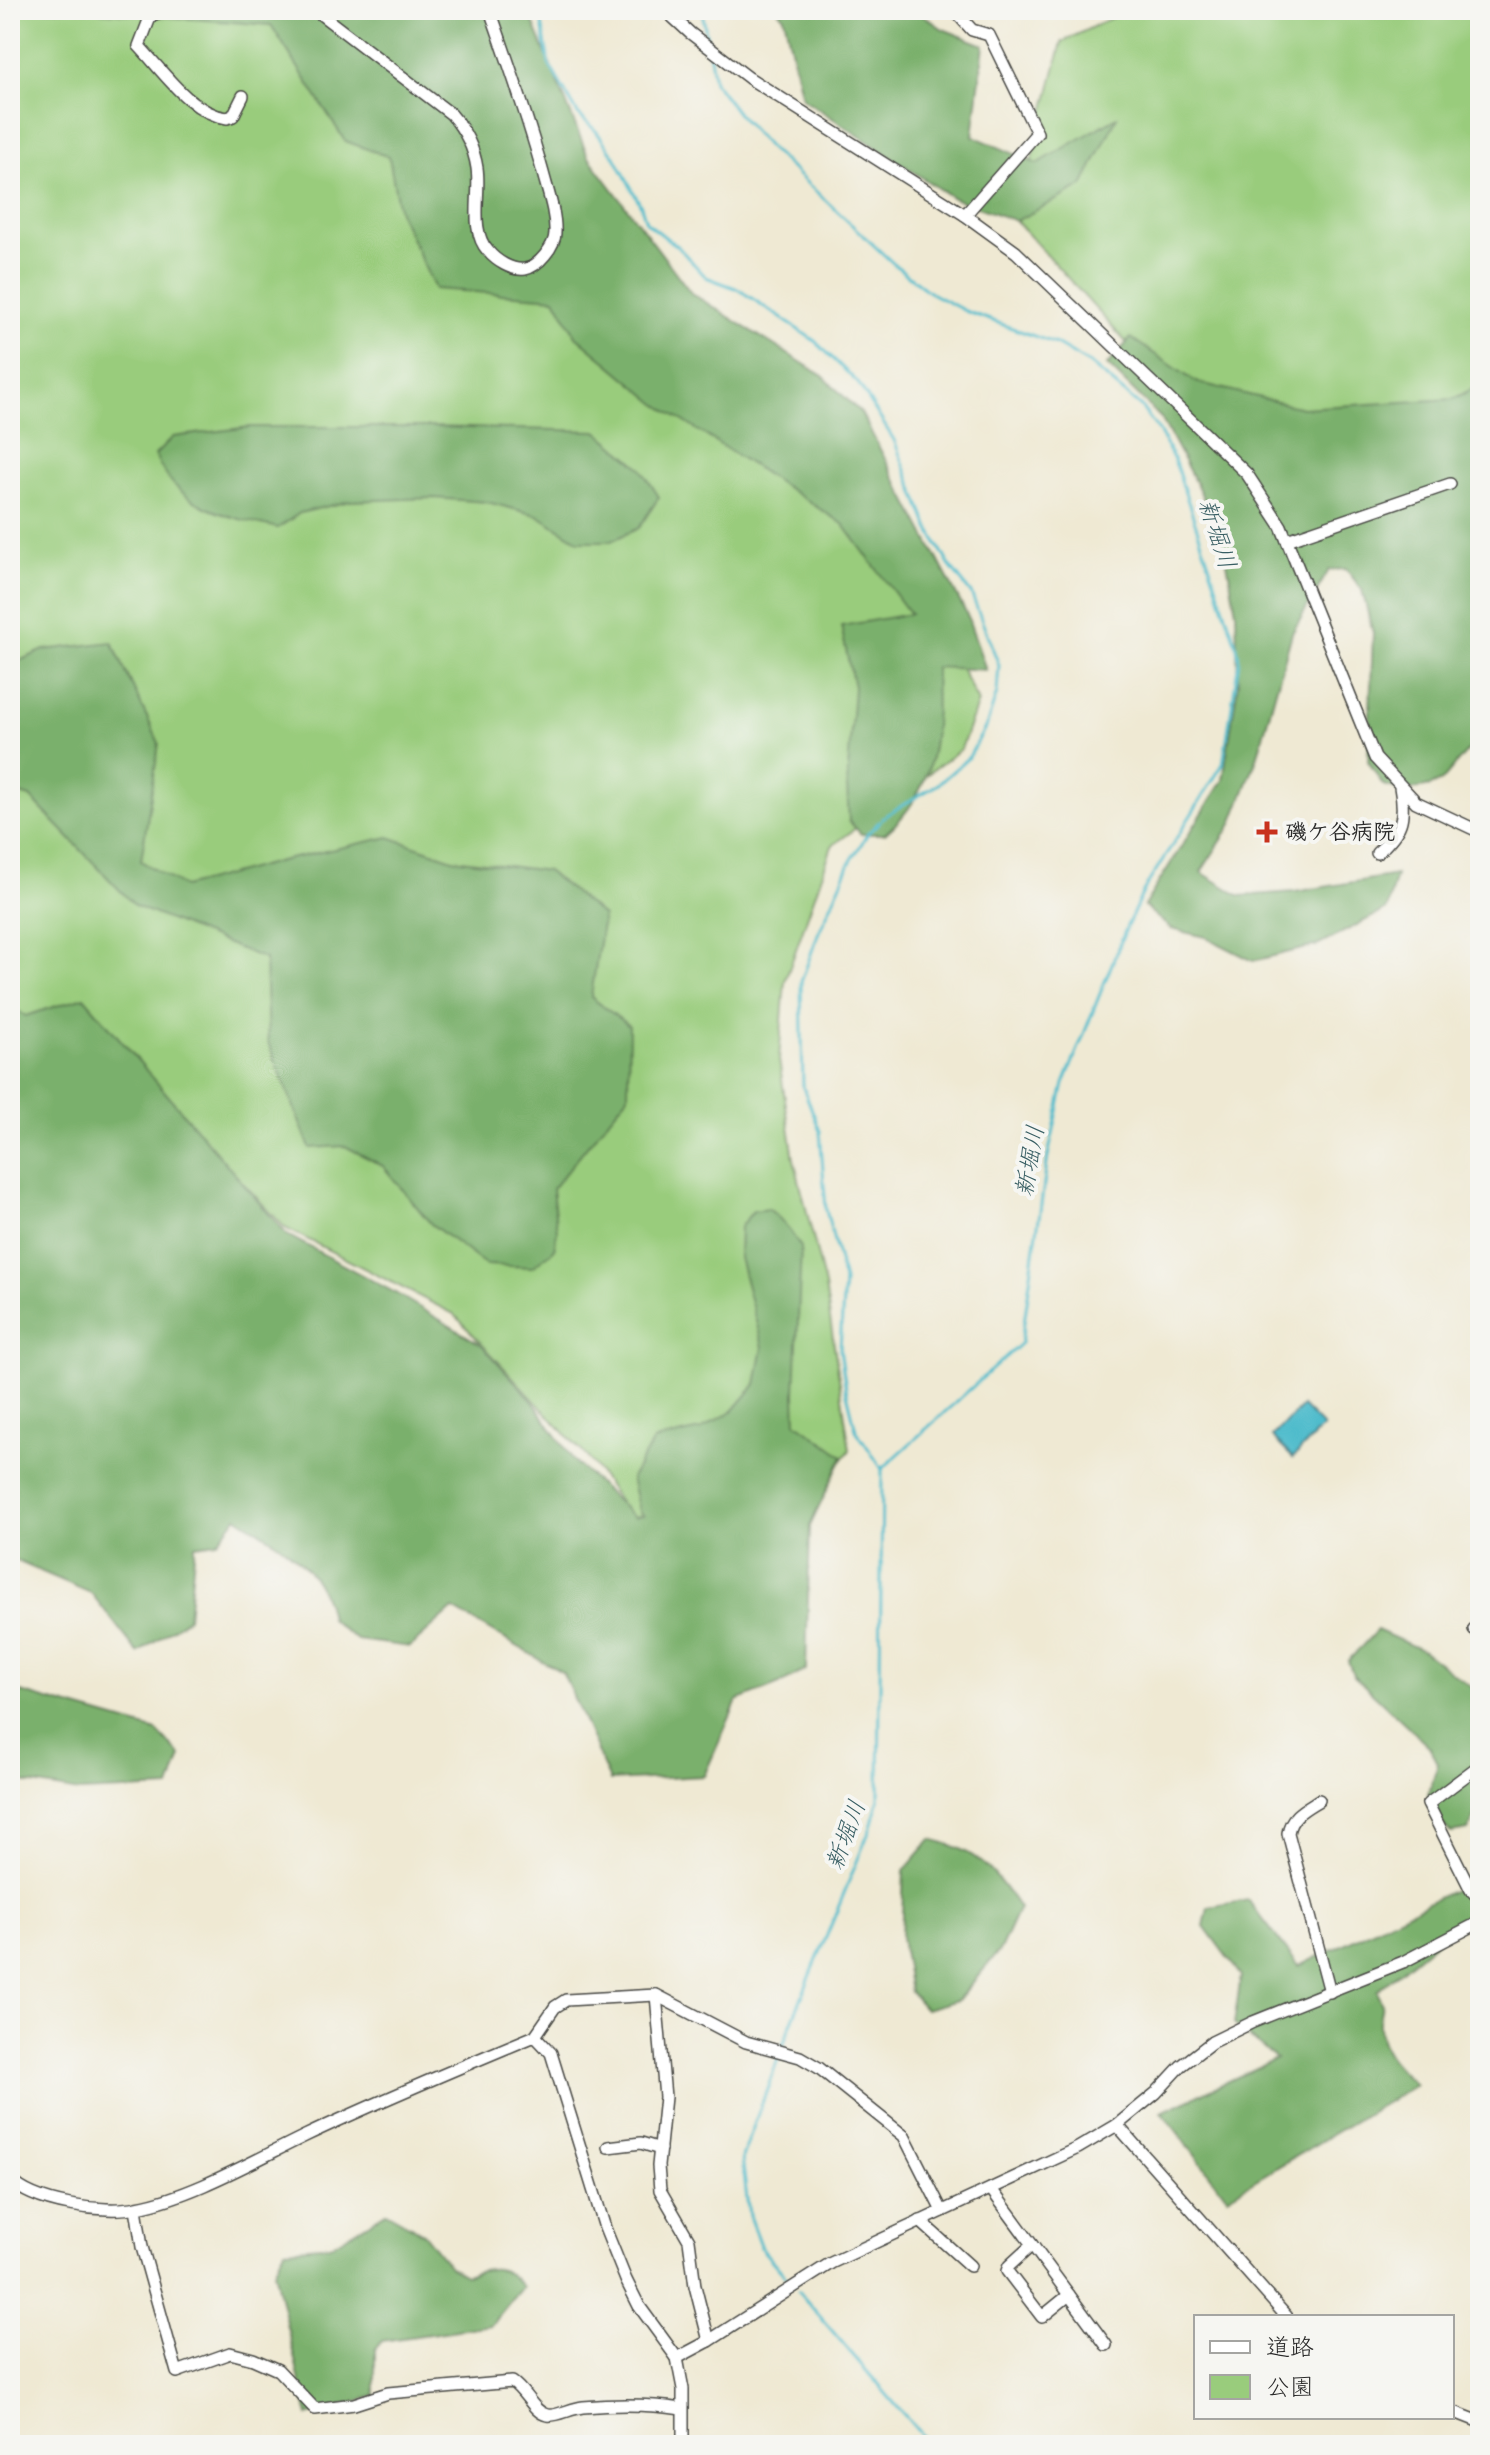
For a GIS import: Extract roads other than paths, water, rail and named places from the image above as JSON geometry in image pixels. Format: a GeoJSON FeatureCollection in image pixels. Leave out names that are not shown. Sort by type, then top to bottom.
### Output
{"type":"FeatureCollection","features":[{"type":"Feature","properties":{"kind":"street"},"geometry":{"type":"LineString","coordinates":[[173,10],[151,15],[139,46],[194,104],[208,112],[227,118],[233,116],[243,96]]}},
{"type":"Feature","properties":{"kind":"street"},"geometry":{"type":"LineString","coordinates":[[315,10],[457,120],[466,135],[477,167],[479,237],[494,258],[522,270],[530,268],[548,250],[555,227],[529,123],[490,10]]}},
{"type":"Feature","properties":{"kind":"street"},"geometry":{"type":"LineString","coordinates":[[665,10],[749,78],[965,215],[1016,252],[1247,474],[1281,526],[1375,758],[1416,802],[1478,827]]}},
{"type":"Feature","properties":{"kind":"street"},"geometry":{"type":"LineString","coordinates":[[954,10],[972,30],[989,35],[1037,133],[965,215]]}},
{"type":"Feature","properties":{"kind":"street"},"geometry":{"type":"LineString","coordinates":[[1287,540],[1450,484]]}},
{"type":"Feature","properties":{"kind":"street"},"geometry":{"type":"LineString","coordinates":[[1377,853],[1401,825],[1404,816],[1400,786]]}},
{"type":"Feature","properties":{"kind":"street"},"geometry":{"type":"LineString","coordinates":[[1480,1765],[1428,1804],[1471,1890],[1480,1899]]}},
{"type":"Feature","properties":{"kind":"street"},"geometry":{"type":"LineString","coordinates":[[1319,1800],[1299,1812],[1290,1822],[1288,1833],[1330,1992]]}},
{"type":"Feature","properties":{"kind":"street"},"geometry":{"type":"LineString","coordinates":[[677,2358],[831,2263],[1078,2148],[1117,2125],[1212,2042],[1253,2022],[1403,1962],[1480,1922]]}},
{"type":"Feature","properties":{"kind":"street"},"geometry":{"type":"LineString","coordinates":[[656,1995],[665,2097],[658,2166],[660,2190],[689,2240],[695,2286],[709,2341]]}},
{"type":"Feature","properties":{"kind":"street"},"geometry":{"type":"LineString","coordinates":[[10,2179],[16,2186],[43,2198],[82,2207],[136,2208],[191,2190],[321,2129],[535,2036],[555,2007],[566,2000],[656,1995],[746,2042],[800,2057],[819,2068],[904,2136],[942,2211]]}},
{"type":"Feature","properties":{"kind":"street"},"geometry":{"type":"LineString","coordinates":[[535,2036],[551,2053],[605,2228],[626,2280],[639,2306],[677,2358],[682,2376],[683,2445]]}},
{"type":"Feature","properties":{"kind":"street"},"geometry":{"type":"LineString","coordinates":[[1117,2125],[1285,2315]]}},
{"type":"Feature","properties":{"kind":"street"},"geometry":{"type":"LineString","coordinates":[[608,2147],[641,2143],[660,2149]]}},
{"type":"Feature","properties":{"kind":"street"},"geometry":{"type":"LineString","coordinates":[[991,2189],[1106,2345]]}},
{"type":"Feature","properties":{"kind":"street"},"geometry":{"type":"LineString","coordinates":[[136,2208],[145,2260],[177,2372],[230,2353],[253,2359],[278,2370],[315,2409],[354,2404],[388,2393],[512,2382],[524,2389],[536,2410],[549,2416],[580,2407],[662,2406],[682,2409]]}},
{"type":"Feature","properties":{"kind":"street"},"geometry":{"type":"LineString","coordinates":[[920,2221],[970,2266]]}},
{"type":"Feature","properties":{"kind":"street"},"geometry":{"type":"LineString","coordinates":[[1032,2245],[1007,2271],[1042,2317],[1069,2295]]}},
{"type":"Feature","properties":{"kind":"street"},"geometry":{"type":"LineString","coordinates":[[1454,2412],[1480,2422]]}},
{"type":"Feature","properties":{"kind":"water"},"geometry":{"type":"Polygon","coordinates":[[[1302,1406],[1323,1427],[1293,1458],[1272,1437],[1302,1406]]]}},
{"type":"Feature","properties":{"kind":"waterway"},"geometry":{"type":"LineString","coordinates":[[544,10],[540,12],[549,64],[578,114],[596,131],[615,157],[646,222],[679,248],[706,277],[738,289],[815,341],[858,383],[894,440],[929,528],[949,565],[971,593],[999,665],[997,693],[987,724],[969,757],[937,785],[886,815],[868,833],[851,861],[818,934],[801,982],[803,1087],[820,1131],[826,1210],[844,1281],[840,1349],[846,1389],[856,1430],[882,1469]]}},
{"type":"Feature","properties":{"kind":"waterway","name":"新堀川"},"geometry":{"type":"LineString","coordinates":[[702,10],[707,40]]}},
{"type":"Feature","properties":{"kind":"waterway","name":"新堀川"},"geometry":{"type":"LineString","coordinates":[[709,51],[714,82],[739,115],[768,147],[895,265],[929,292],[965,311],[1056,344],[1090,364],[1141,407],[1159,431],[1174,460],[1239,660],[1223,764],[1145,888],[1064,1084],[1048,1156],[1021,1343],[882,1469]]}},
{"type":"Feature","properties":{"kind":"waterway","name":"新堀川"},"geometry":{"type":"LineString","coordinates":[[793,2285],[761,2248],[749,2216],[742,2158],[792,2021],[871,1827],[879,1799],[882,1469]]}},
{"type":"Feature","properties":{"kind":"waterway","name":"新堀川"},"geometry":{"type":"LineString","coordinates":[[798,2291],[930,2445]]}},
{"type":"Feature","properties":{"kind":"place","name":"磯ケ谷病院"},"geometry":{"type":"Point","coordinates":[1267,832]}}]}
